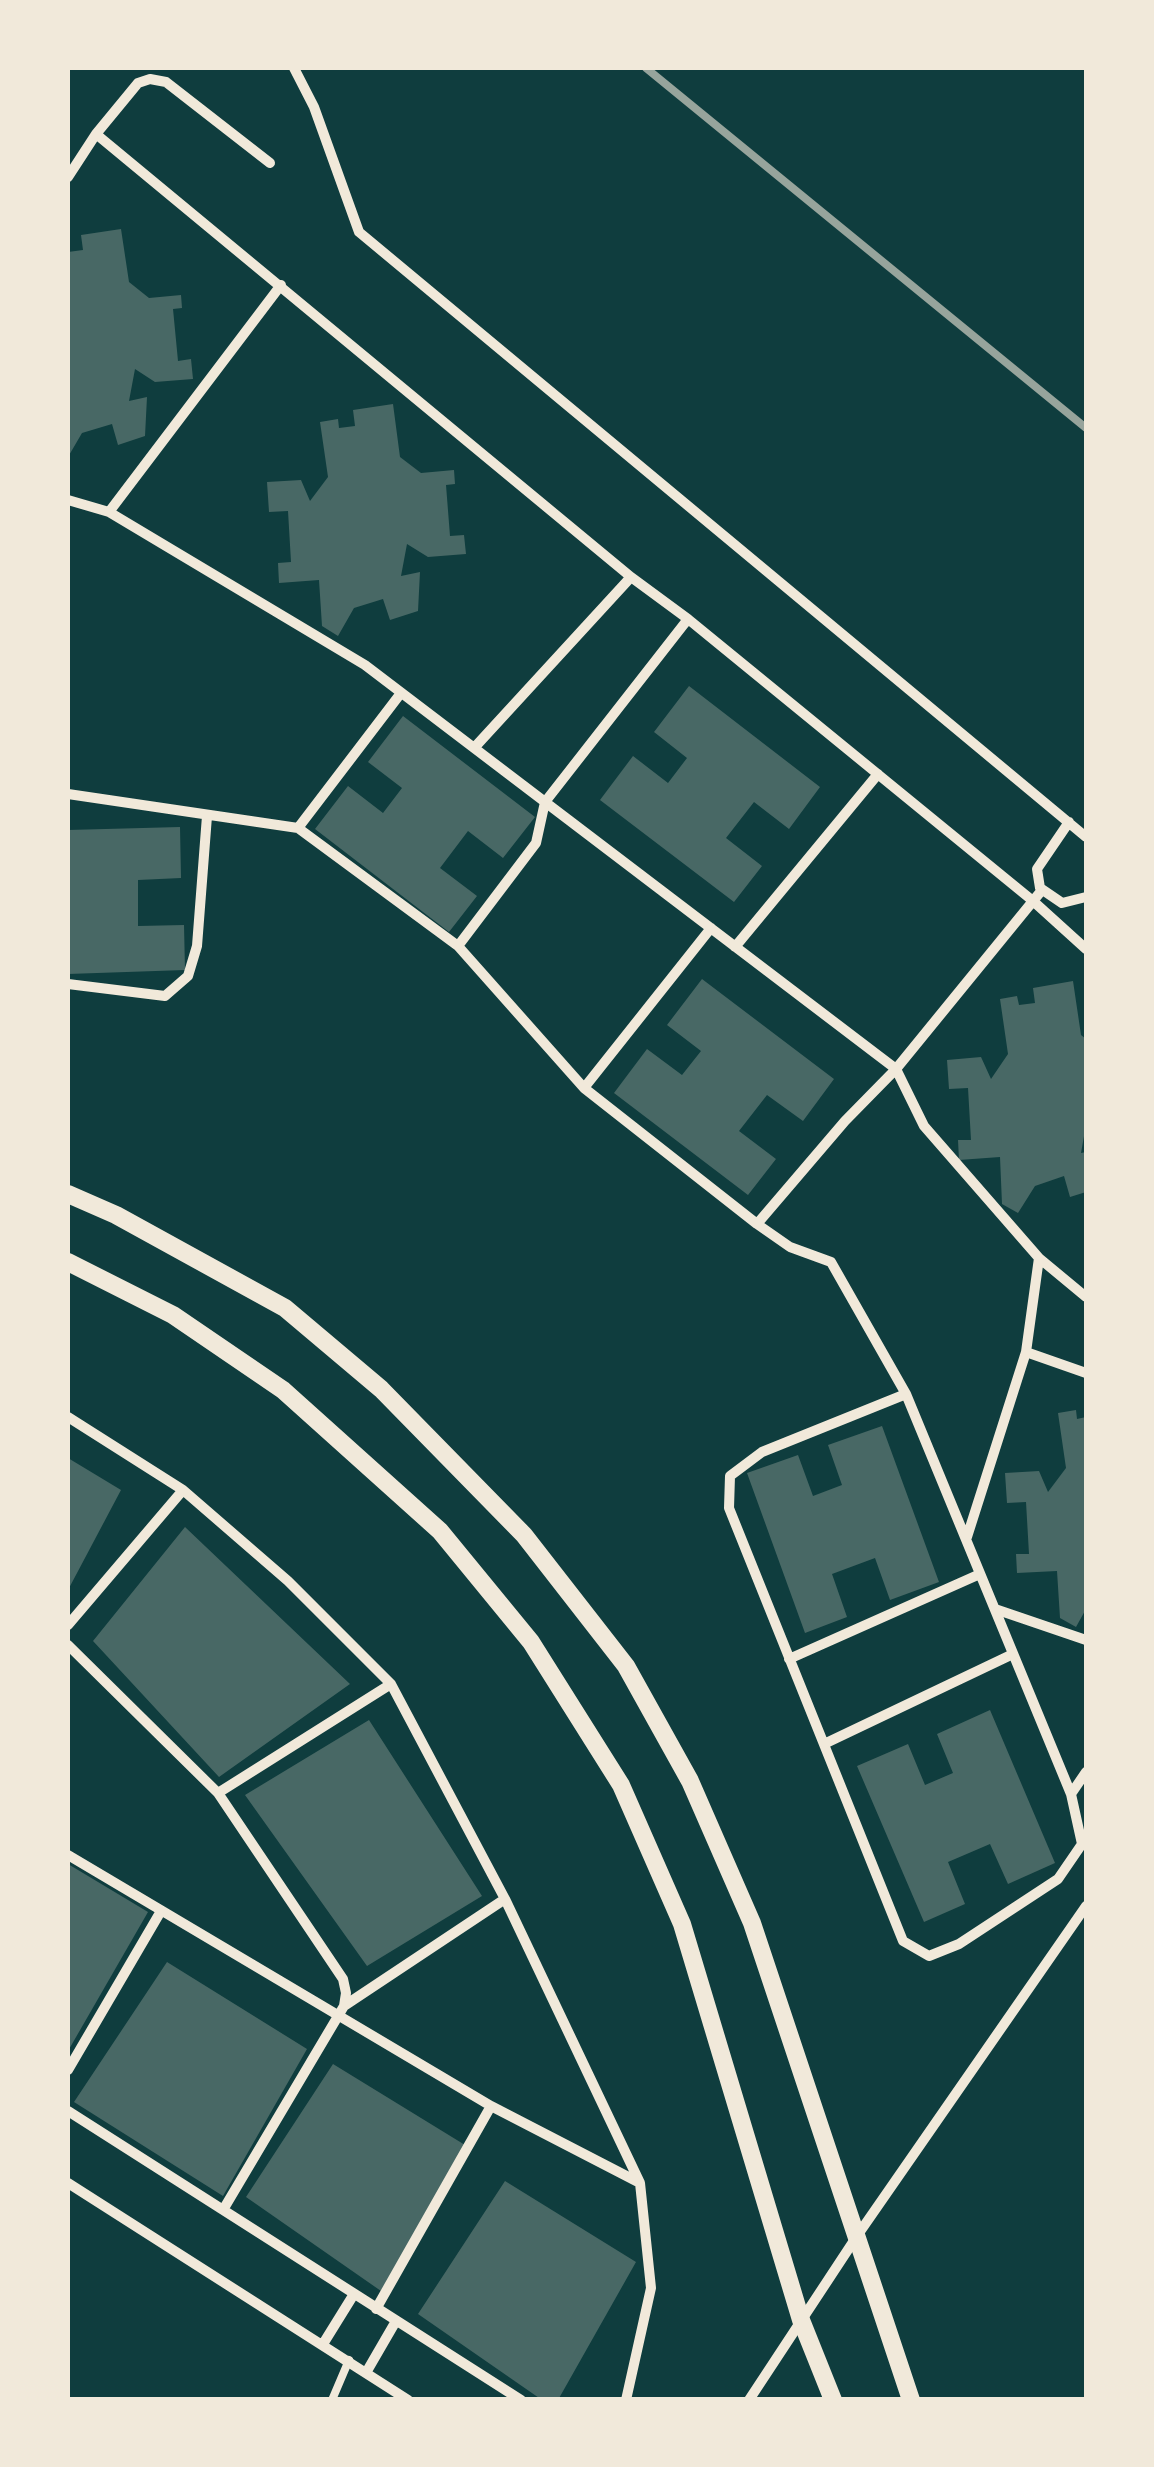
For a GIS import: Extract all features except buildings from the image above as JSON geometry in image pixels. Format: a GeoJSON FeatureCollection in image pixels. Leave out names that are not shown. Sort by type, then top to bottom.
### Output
{"type":"FeatureCollection","features":[{"type":"Feature","properties":{"kind":"street"},"geometry":{"type":"LineString","coordinates":[[294,68],[314,107],[359,232],[1086,837]]}},
{"type":"Feature","properties":{"kind":"street"},"geometry":{"type":"LineString","coordinates":[[68,177],[96,134],[138,83],[150,79],[166,82],[270,164]]}},
{"type":"Feature","properties":{"kind":"street"},"geometry":{"type":"LineString","coordinates":[[96,134],[1086,948]]}},
{"type":"Feature","properties":{"kind":"street"},"geometry":{"type":"LineString","coordinates":[[109,512],[281,285]]}},
{"type":"Feature","properties":{"kind":"street"},"geometry":{"type":"LineString","coordinates":[[68,500],[109,512],[365,665],[896,1069],[924,1126],[1040,1258],[1086,1297]]}},
{"type":"Feature","properties":{"kind":"street"},"geometry":{"type":"LineString","coordinates":[[474,748],[630,576]]}},
{"type":"Feature","properties":{"kind":"street"},"geometry":{"type":"LineString","coordinates":[[458,946],[536,843],[545,802],[688,619]]}},
{"type":"Feature","properties":{"kind":"street"},"geometry":{"type":"LineString","coordinates":[[298,828],[402,693]]}},
{"type":"Feature","properties":{"kind":"street"},"geometry":{"type":"LineString","coordinates":[[735,947],[878,774]]}},
{"type":"Feature","properties":{"kind":"street"},"geometry":{"type":"LineString","coordinates":[[68,794],[298,828],[458,946],[584,1088],[757,1224],[790,1247],[831,1262],[906,1394],[1071,1794],[1082,1844],[1058,1878],[960,1944],[928,1956],[903,1941],[729,1508],[730,1476],[762,1452],[906,1394]]}},
{"type":"Feature","properties":{"kind":"street"},"geometry":{"type":"LineString","coordinates":[[68,984],[166,996],[188,976],[197,946],[207,816]]}},
{"type":"Feature","properties":{"kind":"street"},"geometry":{"type":"LineString","coordinates":[[1069,822],[1037,868],[1042,890],[1062,903],[1086,898]]}},
{"type":"Feature","properties":{"kind":"street"},"geometry":{"type":"LineString","coordinates":[[757,1224],[845,1121],[896,1069],[1042,890]]}},
{"type":"Feature","properties":{"kind":"street"},"geometry":{"type":"LineString","coordinates":[[584,1088],[711,928]]}},
{"type":"Feature","properties":{"kind":"street"},"geometry":{"type":"LineString","coordinates":[[68,1194],[116,1215],[285,1308],[367,1378],[524,1535],[626,1666],[690,1781],[752,1923],[911,2400]]}},
{"type":"Feature","properties":{"kind":"street"},"geometry":{"type":"LineString","coordinates":[[966,1539],[1026,1352],[1040,1258]]}},
{"type":"Feature","properties":{"kind":"street"},"geometry":{"type":"LineString","coordinates":[[68,1262],[173,1315],[283,1390],[440,1531],[531,1642],[622,1785],[682,1924],[801,2320],[832,2400]]}},
{"type":"Feature","properties":{"kind":"street"},"geometry":{"type":"LineString","coordinates":[[1026,1352],[1086,1373]]}},
{"type":"Feature","properties":{"kind":"street"},"geometry":{"type":"LineString","coordinates":[[68,1417],[183,1490],[288,1581],[392,1684],[506,1900],[640,2183],[650,2288],[626,2400]]}},
{"type":"Feature","properties":{"kind":"street"},"geometry":{"type":"LineString","coordinates":[[68,1625],[183,1490]]}},
{"type":"Feature","properties":{"kind":"street"},"geometry":{"type":"LineString","coordinates":[[790,1659],[980,1574]]}},
{"type":"Feature","properties":{"kind":"street"},"geometry":{"type":"LineString","coordinates":[[995,1608],[1086,1640]]}},
{"type":"Feature","properties":{"kind":"street"},"geometry":{"type":"LineString","coordinates":[[68,1645],[218,1793],[343,1978],[346,1992],[341,2011],[223,2210]]}},
{"type":"Feature","properties":{"kind":"street"},"geometry":{"type":"LineString","coordinates":[[824,1744],[1013,1654]]}},
{"type":"Feature","properties":{"kind":"street"},"geometry":{"type":"LineString","coordinates":[[218,1793],[392,1684]]}},
{"type":"Feature","properties":{"kind":"street"},"geometry":{"type":"LineString","coordinates":[[1071,1794],[1086,1772]]}},
{"type":"Feature","properties":{"kind":"street"},"geometry":{"type":"LineString","coordinates":[[68,1855],[341,2011],[491,2106],[640,2183]]}},
{"type":"Feature","properties":{"kind":"street"},"geometry":{"type":"LineString","coordinates":[[341,2011],[506,1900]]}},
{"type":"Feature","properties":{"kind":"street"},"geometry":{"type":"LineString","coordinates":[[749,2400],[857,2236],[1086,1906]]}},
{"type":"Feature","properties":{"kind":"street"},"geometry":{"type":"LineString","coordinates":[[68,2070],[161,1911]]}},
{"type":"Feature","properties":{"kind":"street"},"geometry":{"type":"LineString","coordinates":[[376,2309],[491,2106]]}},
{"type":"Feature","properties":{"kind":"street"},"geometry":{"type":"LineString","coordinates":[[68,2111],[521,2400]]}},
{"type":"Feature","properties":{"kind":"street"},"geometry":{"type":"LineString","coordinates":[[68,2183],[408,2400]]}},
{"type":"Feature","properties":{"kind":"street"},"geometry":{"type":"LineString","coordinates":[[323,2344],[354,2294]]}},
{"type":"Feature","properties":{"kind":"street"},"geometry":{"type":"LineString","coordinates":[[367,2371],[396,2321]]}},
{"type":"Feature","properties":{"kind":"lane"},"geometry":{"type":"LineString","coordinates":[[332,2400],[349,2360]]}},
{"type":"Feature","properties":{"kind":"railway"},"geometry":{"type":"LineString","coordinates":[[646,68],[1086,428]]}}]}
